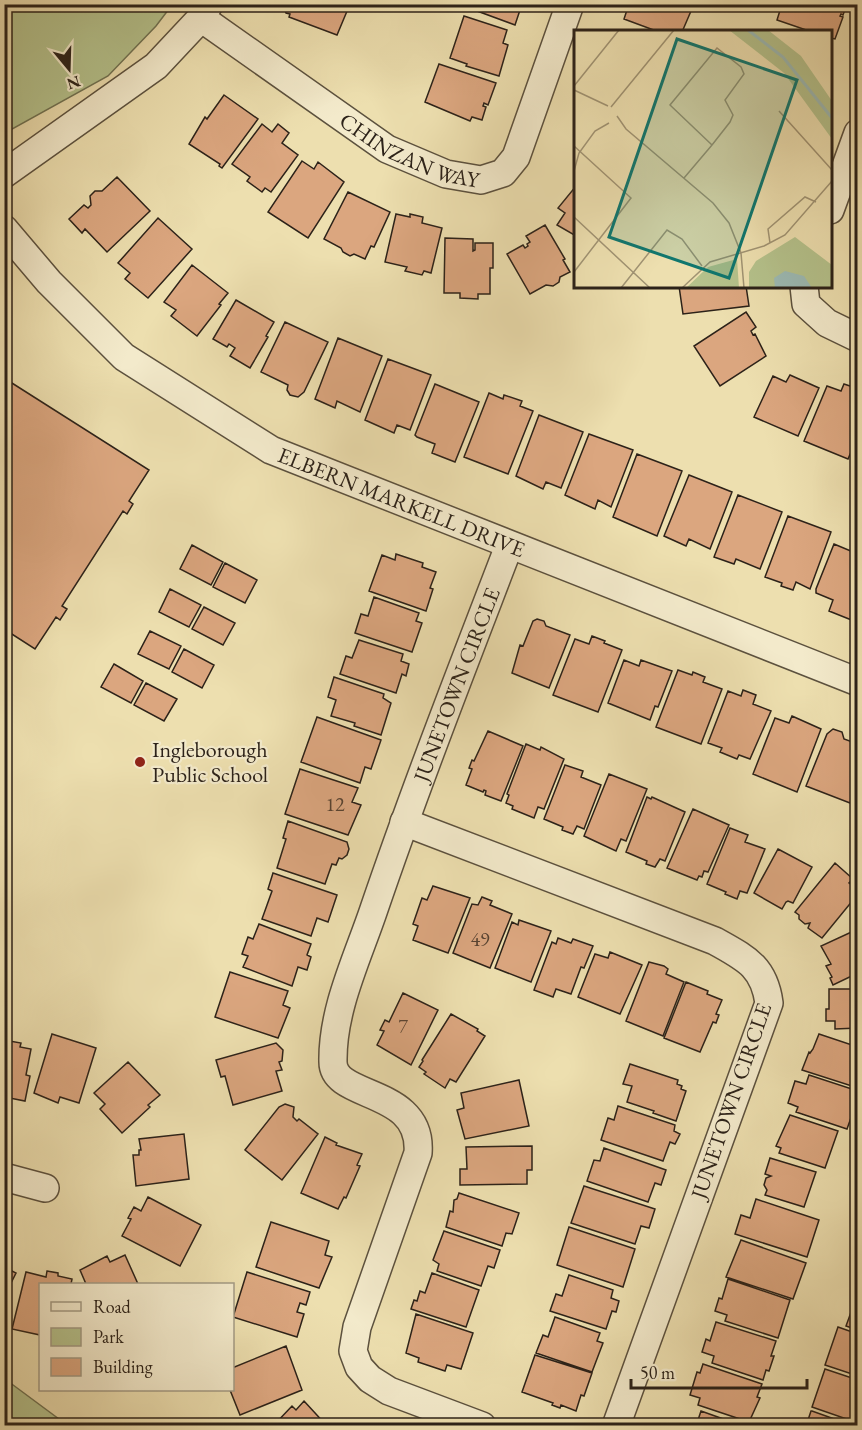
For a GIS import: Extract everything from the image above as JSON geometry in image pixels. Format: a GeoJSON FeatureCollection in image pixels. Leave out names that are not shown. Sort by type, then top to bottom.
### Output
{"type":"FeatureCollection","features":[{"type":"Feature","properties":{"kind":"street","name":"CHINZAN WAY"},"geometry":{"type":"LineString","coordinates":[[205,11],[387,149],[446,174],[481,180],[503,173],[516,157],[570,4]]}},
{"type":"Feature","properties":{"kind":"street"},"geometry":{"type":"LineString","coordinates":[[4,174],[156,66],[205,11]]}},
{"type":"Feature","properties":{"kind":"street"},"geometry":{"type":"LineString","coordinates":[[832,207],[858,133]]}},
{"type":"Feature","properties":{"kind":"street","name":"ELBERN MARKELL DRIVE"},"geometry":{"type":"LineString","coordinates":[[4,229],[49,282],[124,357],[271,450],[858,682]]}},
{"type":"Feature","properties":{"kind":"street"},"geometry":{"type":"LineString","coordinates":[[804,288],[806,304],[827,323],[858,338]]}},
{"type":"Feature","properties":{"kind":"street","name":"JUNETOWN CIRCLE"},"geometry":{"type":"LineString","coordinates":[[482,1425],[389,1391],[370,1380],[359,1366],[354,1351],[357,1327],[418,1154],[419,1140],[406,1114],[393,1104],[342,1081],[333,1065],[340,1010],[404,822],[509,546]]}},
{"type":"Feature","properties":{"kind":"street","name":"JUNETOWN CIRCLE"},"geometry":{"type":"LineString","coordinates":[[404,822],[715,941],[743,957],[757,969],[767,987],[769,1003],[616,1425]]}},
{"type":"Feature","properties":{"kind":"street"},"geometry":{"type":"LineString","coordinates":[[4,1177],[45,1188]]}},
{"type":"Feature","properties":{"kind":"green space"},"geometry":{"type":"Polygon","coordinates":[[[5,4],[172,5],[156,26],[108,76],[5,133],[5,4]]]}},
{"type":"Feature","properties":{"kind":"green space"},"geometry":{"type":"Polygon","coordinates":[[[5,1379],[67,1425],[5,1425],[5,1379]]]}},
{"type":"Feature","properties":{"kind":"building"},"geometry":{"type":"Polygon","coordinates":[[[285,4],[350,4],[337,35],[289,17],[290,14],[286,13],[284,8],[285,4]]]}},
{"type":"Feature","properties":{"kind":"building"},"geometry":{"type":"Polygon","coordinates":[[[458,4],[522,4],[515,25],[458,4]]]}},
{"type":"Feature","properties":{"kind":"building"},"geometry":{"type":"Polygon","coordinates":[[[629,4],[694,4],[683,30],[654,30],[624,19],[629,4]]]}},
{"type":"Feature","properties":{"kind":"building"},"geometry":{"type":"Polygon","coordinates":[[[782,4],[847,4],[843,15],[840,16],[843,17],[835,39],[832,38],[832,30],[806,30],[777,20],[782,4]]]}},
{"type":"Feature","properties":{"kind":"building"},"geometry":{"type":"Polygon","coordinates":[[[464,16],[507,30],[503,43],[508,45],[499,76],[466,66],[467,64],[450,58],[464,16]]]}},
{"type":"Feature","properties":{"kind":"building"},"geometry":{"type":"Polygon","coordinates":[[[439,64],[496,83],[488,105],[484,103],[483,106],[486,107],[482,120],[472,117],[470,121],[425,102],[439,64]]]}},
{"type":"Feature","properties":{"kind":"building"},"geometry":{"type":"Polygon","coordinates":[[[224,95],[258,119],[222,168],[220,164],[189,144],[205,117],[207,119],[224,95]]]}},
{"type":"Feature","properties":{"kind":"building"},"geometry":{"type":"Polygon","coordinates":[[[262,124],[272,132],[278,124],[289,133],[282,143],[298,155],[271,192],[265,188],[262,192],[247,181],[250,177],[232,164],[262,124]]]}},
{"type":"Feature","properties":{"kind":"building"},"geometry":{"type":"Polygon","coordinates":[[[302,161],[314,169],[318,162],[344,182],[308,238],[268,212],[302,161]]]}},
{"type":"Feature","properties":{"kind":"building"},"geometry":{"type":"Polygon","coordinates":[[[117,177],[150,211],[107,252],[85,229],[82,233],[69,219],[84,205],[88,208],[91,205],[90,196],[95,191],[102,191],[117,177]]]}},
{"type":"Feature","properties":{"kind":"building"},"geometry":{"type":"Polygon","coordinates":[[[574,188],[574,235],[557,225],[565,213],[558,208],[574,188]]]}},
{"type":"Feature","properties":{"kind":"building"},"geometry":{"type":"Polygon","coordinates":[[[348,192],[390,212],[374,247],[371,246],[365,259],[354,254],[350,256],[324,239],[348,192]]]}},
{"type":"Feature","properties":{"kind":"building"},"geometry":{"type":"Polygon","coordinates":[[[396,214],[423,217],[422,223],[442,228],[431,273],[424,271],[422,275],[405,271],[407,267],[385,262],[396,214]]]}},
{"type":"Feature","properties":{"kind":"building"},"geometry":{"type":"Polygon","coordinates":[[[158,218],[192,249],[148,298],[125,279],[130,273],[118,263],[158,218]]]}},
{"type":"Feature","properties":{"kind":"building"},"geometry":{"type":"Polygon","coordinates":[[[545,225],[570,272],[560,277],[559,282],[553,286],[546,285],[530,294],[507,254],[523,245],[525,248],[528,246],[530,242],[526,236],[545,225]]]}},
{"type":"Feature","properties":{"kind":"building"},"geometry":{"type":"Polygon","coordinates":[[[445,238],[473,239],[473,251],[475,243],[493,243],[490,294],[478,294],[478,299],[460,298],[460,293],[444,293],[445,238]]]}},
{"type":"Feature","properties":{"kind":"building"},"geometry":{"type":"Polygon","coordinates":[[[192,265],[228,293],[197,336],[171,316],[176,310],[164,302],[192,265]]]}},
{"type":"Feature","properties":{"kind":"building"},"geometry":{"type":"Polygon","coordinates":[[[679,288],[746,288],[749,306],[683,314],[679,288]]]}},
{"type":"Feature","properties":{"kind":"building"},"geometry":{"type":"Polygon","coordinates":[[[236,300],[274,322],[250,368],[230,356],[235,348],[229,344],[227,347],[213,339],[236,300]]]}},
{"type":"Feature","properties":{"kind":"building"},"geometry":{"type":"Polygon","coordinates":[[[746,312],[756,327],[751,331],[753,335],[755,334],[766,356],[720,386],[694,346],[746,312]]]}},
{"type":"Feature","properties":{"kind":"building"},"geometry":{"type":"Polygon","coordinates":[[[285,322],[328,342],[304,392],[298,397],[290,395],[287,390],[288,385],[261,372],[285,322]]]}},
{"type":"Feature","properties":{"kind":"building"},"geometry":{"type":"Polygon","coordinates":[[[338,338],[382,356],[360,412],[337,401],[335,408],[315,399],[338,338]]]}},
{"type":"Feature","properties":{"kind":"building"},"geometry":{"type":"Polygon","coordinates":[[[388,359],[431,375],[410,430],[397,425],[394,433],[365,420],[388,359]]]}},
{"type":"Feature","properties":{"kind":"building"},"geometry":{"type":"Polygon","coordinates":[[[790,375],[819,388],[798,436],[754,417],[773,376],[786,382],[790,375]]]}},
{"type":"Feature","properties":{"kind":"building"},"geometry":{"type":"Polygon","coordinates":[[[4,378],[149,470],[129,501],[133,504],[127,514],[123,511],[62,606],[67,609],[60,620],[56,617],[35,649],[4,629],[4,378]]]}},
{"type":"Feature","properties":{"kind":"building"},"geometry":{"type":"Polygon","coordinates":[[[435,384],[479,402],[455,462],[432,453],[435,444],[415,435],[435,384]]]}},
{"type":"Feature","properties":{"kind":"building"},"geometry":{"type":"Polygon","coordinates":[[[844,384],[856,388],[855,391],[858,392],[858,436],[848,459],[804,441],[827,386],[841,391],[844,384]]]}},
{"type":"Feature","properties":{"kind":"building"},"geometry":{"type":"Polygon","coordinates":[[[489,393],[503,399],[504,395],[522,401],[520,406],[533,411],[508,474],[464,457],[489,393]]]}},
{"type":"Feature","properties":{"kind":"building"},"geometry":{"type":"Polygon","coordinates":[[[539,415],[583,432],[561,488],[546,482],[543,489],[516,476],[539,415]]]}},
{"type":"Feature","properties":{"kind":"building"},"geometry":{"type":"Polygon","coordinates":[[[589,434],[633,450],[611,507],[598,500],[595,509],[565,495],[589,434]]]}},
{"type":"Feature","properties":{"kind":"building"},"geometry":{"type":"Polygon","coordinates":[[[637,454],[682,471],[657,536],[613,517],[637,454]]]}},
{"type":"Feature","properties":{"kind":"building"},"geometry":{"type":"Polygon","coordinates":[[[689,475],[732,492],[710,549],[689,539],[686,546],[664,536],[689,475]]]}},
{"type":"Feature","properties":{"kind":"building"},"geometry":{"type":"Polygon","coordinates":[[[738,495],[782,512],[760,569],[736,559],[734,564],[714,557],[738,495]]]}},
{"type":"Feature","properties":{"kind":"building"},"geometry":{"type":"Polygon","coordinates":[[[788,516],[831,532],[810,589],[796,582],[793,590],[765,577],[788,516]]]}},
{"type":"Feature","properties":{"kind":"building"},"geometry":{"type":"Polygon","coordinates":[[[834,544],[858,554],[858,613],[854,621],[829,611],[833,600],[816,593],[834,544]]]}},
{"type":"Feature","properties":{"kind":"building"},"geometry":{"type":"Polygon","coordinates":[[[192,545],[223,562],[211,585],[180,569],[192,545]]]}},
{"type":"Feature","properties":{"kind":"building"},"geometry":{"type":"Polygon","coordinates":[[[396,554],[423,563],[422,567],[436,572],[430,588],[433,589],[426,611],[369,591],[382,555],[395,560],[396,554]]]}},
{"type":"Feature","properties":{"kind":"building"},"geometry":{"type":"Polygon","coordinates":[[[225,563],[257,580],[245,603],[213,587],[225,563]]]}},
{"type":"Feature","properties":{"kind":"building"},"geometry":{"type":"Polygon","coordinates":[[[170,589],[201,605],[189,627],[159,612],[170,589]]]}},
{"type":"Feature","properties":{"kind":"building"},"geometry":{"type":"Polygon","coordinates":[[[374,597],[419,613],[416,621],[422,623],[412,652],[355,633],[361,614],[368,616],[374,597]]]}},
{"type":"Feature","properties":{"kind":"building"},"geometry":{"type":"Polygon","coordinates":[[[204,607],[235,623],[223,645],[192,629],[204,607]]]}},
{"type":"Feature","properties":{"kind":"building"},"geometry":{"type":"Polygon","coordinates":[[[537,619],[544,621],[546,626],[570,635],[549,688],[512,673],[520,645],[523,646],[533,621],[537,619]]]}},
{"type":"Feature","properties":{"kind":"building"},"geometry":{"type":"Polygon","coordinates":[[[150,631],[181,646],[169,669],[138,654],[150,631]]]}},
{"type":"Feature","properties":{"kind":"building"},"geometry":{"type":"Polygon","coordinates":[[[592,636],[622,650],[598,712],[553,695],[575,639],[589,644],[592,636]]]}},
{"type":"Feature","properties":{"kind":"building"},"geometry":{"type":"Polygon","coordinates":[[[359,640],[403,654],[401,661],[409,664],[406,676],[402,674],[396,693],[340,674],[346,656],[352,658],[359,640]]]}},
{"type":"Feature","properties":{"kind":"building"},"geometry":{"type":"Polygon","coordinates":[[[184,649],[214,665],[202,688],[172,672],[184,649]]]}},
{"type":"Feature","properties":{"kind":"building"},"geometry":{"type":"Polygon","coordinates":[[[624,660],[639,666],[641,660],[672,671],[658,707],[655,706],[650,720],[608,703],[624,660]]]}},
{"type":"Feature","properties":{"kind":"building"},"geometry":{"type":"Polygon","coordinates":[[[114,664],[143,681],[131,703],[101,687],[114,664]]]}},
{"type":"Feature","properties":{"kind":"building"},"geometry":{"type":"Polygon","coordinates":[[[678,670],[692,675],[693,672],[705,677],[703,682],[722,689],[701,744],[656,727],[678,670]]]}},
{"type":"Feature","properties":{"kind":"building"},"geometry":{"type":"Polygon","coordinates":[[[334,677],[384,694],[383,698],[391,703],[381,735],[354,726],[355,723],[331,716],[336,700],[328,697],[334,677]]]}},
{"type":"Feature","properties":{"kind":"building"},"geometry":{"type":"Polygon","coordinates":[[[146,683],[177,699],[164,721],[134,705],[146,683]]]}},
{"type":"Feature","properties":{"kind":"building"},"geometry":{"type":"Polygon","coordinates":[[[743,690],[756,695],[753,704],[771,711],[750,759],[739,755],[737,759],[720,752],[722,748],[708,743],[728,691],[741,696],[743,690]]]}},
{"type":"Feature","properties":{"kind":"building"},"geometry":{"type":"Polygon","coordinates":[[[792,716],[821,729],[797,792],[753,774],[775,718],[789,723],[792,716]]]}},
{"type":"Feature","properties":{"kind":"building"},"geometry":{"type":"Polygon","coordinates":[[[317,717],[381,740],[371,769],[365,767],[360,783],[301,762],[317,717]]]}},
{"type":"Feature","properties":{"kind":"building"},"geometry":{"type":"Polygon","coordinates":[[[833,729],[842,732],[844,739],[858,744],[858,784],[850,803],[806,786],[827,734],[833,729]]]}},
{"type":"Feature","properties":{"kind":"building"},"geometry":{"type":"Polygon","coordinates":[[[488,731],[523,746],[501,801],[485,795],[484,790],[483,792],[466,785],[472,769],[469,768],[472,760],[474,761],[488,731]]]}},
{"type":"Feature","properties":{"kind":"building"},"geometry":{"type":"Polygon","coordinates":[[[526,744],[540,750],[541,747],[564,759],[544,809],[538,807],[534,818],[512,809],[513,806],[506,803],[509,795],[507,794],[526,744]]]}},
{"type":"Feature","properties":{"kind":"building"},"geometry":{"type":"Polygon","coordinates":[[[565,765],[583,771],[581,777],[601,785],[584,829],[577,826],[573,834],[544,819],[565,765]]]}},
{"type":"Feature","properties":{"kind":"building"},"geometry":{"type":"Polygon","coordinates":[[[300,769],[358,788],[352,802],[361,805],[348,835],[285,814],[300,769]]]}},
{"type":"Feature","properties":{"kind":"building"},"geometry":{"type":"Polygon","coordinates":[[[609,774],[647,789],[626,841],[621,839],[616,851],[584,836],[609,774]]]}},
{"type":"Feature","properties":{"kind":"building"},"geometry":{"type":"Polygon","coordinates":[[[647,797],[651,799],[652,797],[685,812],[665,861],[660,859],[655,867],[626,852],[647,797]]]}},
{"type":"Feature","properties":{"kind":"building"},"geometry":{"type":"Polygon","coordinates":[[[693,809],[729,825],[708,872],[704,871],[702,877],[699,876],[697,880],[667,868],[693,809]]]}},
{"type":"Feature","properties":{"kind":"building"},"geometry":{"type":"Polygon","coordinates":[[[288,821],[347,842],[349,849],[347,855],[342,859],[339,858],[336,865],[332,864],[325,884],[277,868],[286,839],[283,838],[288,821]]]}},
{"type":"Feature","properties":{"kind":"building"},"geometry":{"type":"Polygon","coordinates":[[[730,828],[748,835],[745,842],[765,849],[747,893],[740,891],[737,899],[707,884],[730,828]]]}},
{"type":"Feature","properties":{"kind":"building"},"geometry":{"type":"Polygon","coordinates":[[[778,849],[812,867],[793,903],[786,902],[782,909],[754,893],[778,849]]]}},
{"type":"Feature","properties":{"kind":"building"},"geometry":{"type":"Polygon","coordinates":[[[835,863],[853,879],[849,883],[858,890],[858,894],[822,938],[808,928],[810,923],[805,924],[795,912],[835,863]]]}},
{"type":"Feature","properties":{"kind":"building"},"geometry":{"type":"Polygon","coordinates":[[[273,873],[337,895],[328,922],[317,918],[311,936],[262,919],[272,891],[268,889],[273,873]]]}},
{"type":"Feature","properties":{"kind":"building"},"geometry":{"type":"Polygon","coordinates":[[[433,886],[470,898],[448,953],[413,940],[418,926],[413,924],[422,898],[427,900],[433,886]]]}},
{"type":"Feature","properties":{"kind":"building"},"geometry":{"type":"Polygon","coordinates":[[[482,897],[492,901],[490,905],[512,914],[490,968],[453,953],[472,904],[478,905],[482,897]]]}},
{"type":"Feature","properties":{"kind":"building"},"geometry":{"type":"Polygon","coordinates":[[[519,920],[551,931],[531,982],[495,968],[512,922],[518,925],[519,920]]]}},
{"type":"Feature","properties":{"kind":"building"},"geometry":{"type":"Polygon","coordinates":[[[259,924],[311,944],[307,955],[311,957],[307,970],[298,967],[292,986],[243,967],[248,956],[242,954],[248,937],[253,939],[259,924]]]}},
{"type":"Feature","properties":{"kind":"building"},"geometry":{"type":"Polygon","coordinates":[[[858,929],[858,973],[833,985],[830,978],[832,977],[826,966],[831,964],[821,946],[858,929]]]}},
{"type":"Feature","properties":{"kind":"building"},"geometry":{"type":"Polygon","coordinates":[[[558,938],[571,943],[573,939],[593,946],[584,968],[581,967],[571,994],[556,989],[553,997],[534,990],[552,942],[556,944],[558,938]]]}},
{"type":"Feature","properties":{"kind":"building"},"geometry":{"type":"Polygon","coordinates":[[[610,952],[642,965],[620,1014],[578,997],[595,954],[608,958],[610,952]]]}},
{"type":"Feature","properties":{"kind":"building"},"geometry":{"type":"Polygon","coordinates":[[[649,962],[664,966],[668,969],[666,974],[684,982],[663,1036],[626,1021],[649,962]]]}},
{"type":"Feature","properties":{"kind":"building"},"geometry":{"type":"Polygon","coordinates":[[[230,972],[288,991],[283,1005],[290,1008],[278,1038],[215,1017],[230,972]]]}},
{"type":"Feature","properties":{"kind":"building"},"geometry":{"type":"Polygon","coordinates":[[[686,982],[722,1000],[716,1014],[719,1015],[716,1023],[713,1022],[700,1052],[664,1038],[686,982]]]}},
{"type":"Feature","properties":{"kind":"building"},"geometry":{"type":"Polygon","coordinates":[[[829,989],[858,989],[858,1028],[835,1029],[835,1021],[826,1021],[826,1009],[829,1009],[829,989]]]}},
{"type":"Feature","properties":{"kind":"building"},"geometry":{"type":"Polygon","coordinates":[[[403,993],[438,1010],[411,1065],[377,1045],[384,1031],[380,1030],[385,1020],[389,1022],[403,993]]]}},
{"type":"Feature","properties":{"kind":"building"},"geometry":{"type":"Polygon","coordinates":[[[451,1014],[478,1029],[477,1031],[485,1036],[456,1082],[450,1079],[445,1088],[424,1074],[426,1072],[419,1067],[451,1014]]]}},
{"type":"Feature","properties":{"kind":"building"},"geometry":{"type":"Polygon","coordinates":[[[52,1034],[96,1048],[79,1103],[60,1097],[58,1103],[34,1093],[52,1034]]]}},
{"type":"Feature","properties":{"kind":"building"},"geometry":{"type":"Polygon","coordinates":[[[819,1034],[858,1047],[858,1088],[802,1070],[819,1034]]]}},
{"type":"Feature","properties":{"kind":"building"},"geometry":{"type":"Polygon","coordinates":[[[4,1040],[21,1043],[20,1047],[31,1049],[26,1075],[30,1076],[25,1101],[5,1097],[4,1099],[4,1040]]]}},
{"type":"Feature","properties":{"kind":"building"},"geometry":{"type":"Polygon","coordinates":[[[276,1043],[283,1050],[282,1061],[279,1062],[282,1070],[276,1071],[282,1091],[233,1105],[225,1076],[221,1077],[216,1060],[276,1043]]]}},
{"type":"Feature","properties":{"kind":"building"},"geometry":{"type":"Polygon","coordinates":[[[128,1062],[160,1095],[122,1133],[100,1109],[105,1104],[94,1093],[128,1062]]]}},
{"type":"Feature","properties":{"kind":"building"},"geometry":{"type":"Polygon","coordinates":[[[630,1064],[678,1080],[677,1084],[686,1091],[676,1121],[627,1102],[632,1086],[623,1084],[630,1064]]]}},
{"type":"Feature","properties":{"kind":"building"},"geometry":{"type":"Polygon","coordinates":[[[809,1075],[858,1091],[858,1098],[847,1129],[796,1112],[798,1107],[788,1103],[795,1081],[806,1084],[809,1075]]]}},
{"type":"Feature","properties":{"kind":"building"},"geometry":{"type":"Polygon","coordinates":[[[519,1080],[529,1126],[465,1139],[457,1110],[464,1108],[461,1093],[519,1080]]]}},
{"type":"Feature","properties":{"kind":"building"},"geometry":{"type":"Polygon","coordinates":[[[285,1104],[294,1107],[293,1117],[297,1121],[299,1119],[318,1134],[282,1180],[245,1150],[279,1107],[285,1104]]]}},
{"type":"Feature","properties":{"kind":"building"},"geometry":{"type":"Polygon","coordinates":[[[618,1106],[675,1125],[674,1131],[680,1134],[675,1144],[670,1142],[663,1161],[601,1140],[608,1118],[614,1120],[618,1106]]]}},
{"type":"Feature","properties":{"kind":"building"},"geometry":{"type":"Polygon","coordinates":[[[790,1115],[838,1131],[825,1168],[779,1153],[781,1148],[776,1146],[790,1115]]]}},
{"type":"Feature","properties":{"kind":"building"},"geometry":{"type":"Polygon","coordinates":[[[184,1134],[189,1179],[136,1186],[133,1155],[139,1155],[139,1150],[141,1150],[139,1139],[184,1134]]]}},
{"type":"Feature","properties":{"kind":"building"},"geometry":{"type":"Polygon","coordinates":[[[325,1137],[337,1143],[336,1145],[362,1154],[357,1165],[360,1166],[346,1198],[344,1197],[338,1209],[301,1193],[325,1137]]]}},
{"type":"Feature","properties":{"kind":"building"},"geometry":{"type":"Polygon","coordinates":[[[532,1146],[532,1170],[527,1170],[527,1184],[460,1185],[460,1169],[467,1169],[466,1147],[532,1146]]]}},
{"type":"Feature","properties":{"kind":"building"},"geometry":{"type":"Polygon","coordinates":[[[604,1148],[666,1170],[661,1185],[655,1183],[648,1202],[587,1181],[594,1160],[600,1161],[604,1148]]]}},
{"type":"Feature","properties":{"kind":"building"},"geometry":{"type":"Polygon","coordinates":[[[770,1158],[816,1172],[804,1207],[765,1195],[766,1178],[771,1176],[765,1174],[770,1158]]]}},
{"type":"Feature","properties":{"kind":"building"},"geometry":{"type":"Polygon","coordinates":[[[584,1186],[655,1209],[649,1228],[641,1226],[635,1244],[571,1223],[584,1186]]]}},
{"type":"Feature","properties":{"kind":"building"},"geometry":{"type":"Polygon","coordinates":[[[459,1193],[519,1213],[512,1234],[506,1233],[502,1246],[446,1227],[450,1211],[453,1212],[454,1200],[457,1199],[459,1193]]]}},
{"type":"Feature","properties":{"kind":"building"},"geometry":{"type":"Polygon","coordinates":[[[148,1197],[201,1225],[180,1266],[122,1236],[131,1219],[128,1218],[134,1207],[141,1211],[148,1197]]]}},
{"type":"Feature","properties":{"kind":"building"},"geometry":{"type":"Polygon","coordinates":[[[756,1199],[819,1220],[807,1257],[735,1234],[741,1215],[750,1218],[756,1199]]]}},
{"type":"Feature","properties":{"kind":"building"},"geometry":{"type":"Polygon","coordinates":[[[271,1222],[329,1241],[325,1255],[332,1257],[319,1288],[256,1267],[271,1222]]]}},
{"type":"Feature","properties":{"kind":"building"},"geometry":{"type":"Polygon","coordinates":[[[569,1227],[635,1249],[623,1287],[557,1265],[569,1227]]]}},
{"type":"Feature","properties":{"kind":"building"},"geometry":{"type":"Polygon","coordinates":[[[444,1231],[500,1250],[494,1268],[488,1266],[481,1286],[437,1271],[439,1264],[433,1260],[444,1231]]]}},
{"type":"Feature","properties":{"kind":"building"},"geometry":{"type":"Polygon","coordinates":[[[741,1240],[806,1263],[793,1299],[726,1277],[741,1240]]]}},
{"type":"Feature","properties":{"kind":"building"},"geometry":{"type":"Polygon","coordinates":[[[125,1255],[138,1283],[86,1283],[80,1270],[107,1256],[110,1262],[125,1255]]]}},
{"type":"Feature","properties":{"kind":"building"},"geometry":{"type":"Polygon","coordinates":[[[4,1267],[16,1273],[4,1297],[4,1267]]]}},
{"type":"Feature","properties":{"kind":"building"},"geometry":{"type":"Polygon","coordinates":[[[47,1271],[72,1279],[71,1283],[39,1283],[39,1335],[12,1329],[26,1272],[46,1277],[47,1271]]]}},
{"type":"Feature","properties":{"kind":"building"},"geometry":{"type":"Polygon","coordinates":[[[247,1272],[310,1292],[306,1305],[300,1303],[297,1312],[304,1314],[297,1337],[234,1317],[247,1272]]]}},
{"type":"Feature","properties":{"kind":"building"},"geometry":{"type":"Polygon","coordinates":[[[432,1273],[479,1290],[466,1327],[411,1309],[420,1291],[425,1293],[432,1273]]]}},
{"type":"Feature","properties":{"kind":"building"},"geometry":{"type":"Polygon","coordinates":[[[569,1275],[613,1290],[611,1298],[619,1301],[616,1312],[612,1311],[606,1329],[550,1311],[556,1294],[562,1296],[569,1275]]]}},
{"type":"Feature","properties":{"kind":"building"},"geometry":{"type":"Polygon","coordinates":[[[728,1279],[790,1300],[778,1338],[725,1321],[727,1315],[715,1311],[719,1298],[722,1299],[728,1279]]]}},
{"type":"Feature","properties":{"kind":"building"},"geometry":{"type":"Polygon","coordinates":[[[858,1293],[858,1330],[846,1326],[858,1293]]]}},
{"type":"Feature","properties":{"kind":"building"},"geometry":{"type":"Polygon","coordinates":[[[416,1314],[473,1333],[461,1369],[447,1365],[445,1371],[418,1362],[419,1358],[406,1353],[416,1314]]]}},
{"type":"Feature","properties":{"kind":"building"},"geometry":{"type":"Polygon","coordinates":[[[555,1317],[600,1333],[597,1341],[603,1343],[592,1372],[536,1353],[543,1335],[548,1337],[555,1317]]]}},
{"type":"Feature","properties":{"kind":"building"},"geometry":{"type":"Polygon","coordinates":[[[716,1322],[776,1341],[769,1371],[766,1370],[763,1380],[712,1363],[714,1356],[702,1352],[706,1339],[710,1341],[716,1322]]]}},
{"type":"Feature","properties":{"kind":"building"},"geometry":{"type":"Polygon","coordinates":[[[838,1327],[858,1334],[858,1376],[825,1365],[838,1327]]]}},
{"type":"Feature","properties":{"kind":"building"},"geometry":{"type":"Polygon","coordinates":[[[286,1346],[302,1390],[240,1415],[230,1391],[234,1391],[234,1367],[286,1346]]]}},
{"type":"Feature","properties":{"kind":"building"},"geometry":{"type":"Polygon","coordinates":[[[535,1355],[592,1373],[576,1411],[561,1405],[560,1408],[552,1405],[553,1403],[522,1392],[535,1355]]]}},
{"type":"Feature","properties":{"kind":"building"},"geometry":{"type":"Polygon","coordinates":[[[703,1364],[762,1384],[757,1397],[760,1398],[749,1422],[698,1405],[700,1398],[690,1395],[697,1372],[700,1373],[703,1364]]]}},
{"type":"Feature","properties":{"kind":"building"},"geometry":{"type":"Polygon","coordinates":[[[825,1369],[858,1380],[858,1423],[812,1407],[825,1369]]]}},
{"type":"Feature","properties":{"kind":"building"},"geometry":{"type":"Polygon","coordinates":[[[304,1401],[327,1426],[273,1426],[292,1406],[296,1410],[304,1401]]]}},
{"type":"Feature","properties":{"kind":"building"},"geometry":{"type":"Polygon","coordinates":[[[701,1411],[743,1426],[696,1426],[701,1411]]]}},
{"type":"Feature","properties":{"kind":"building"},"geometry":{"type":"Polygon","coordinates":[[[812,1411],[854,1426],[806,1426],[812,1411]]]}},
{"type":"Feature","properties":{"kind":"place","name":"Ingleborough Public School"},"geometry":{"type":"Point","coordinates":[140,762]}}]}
